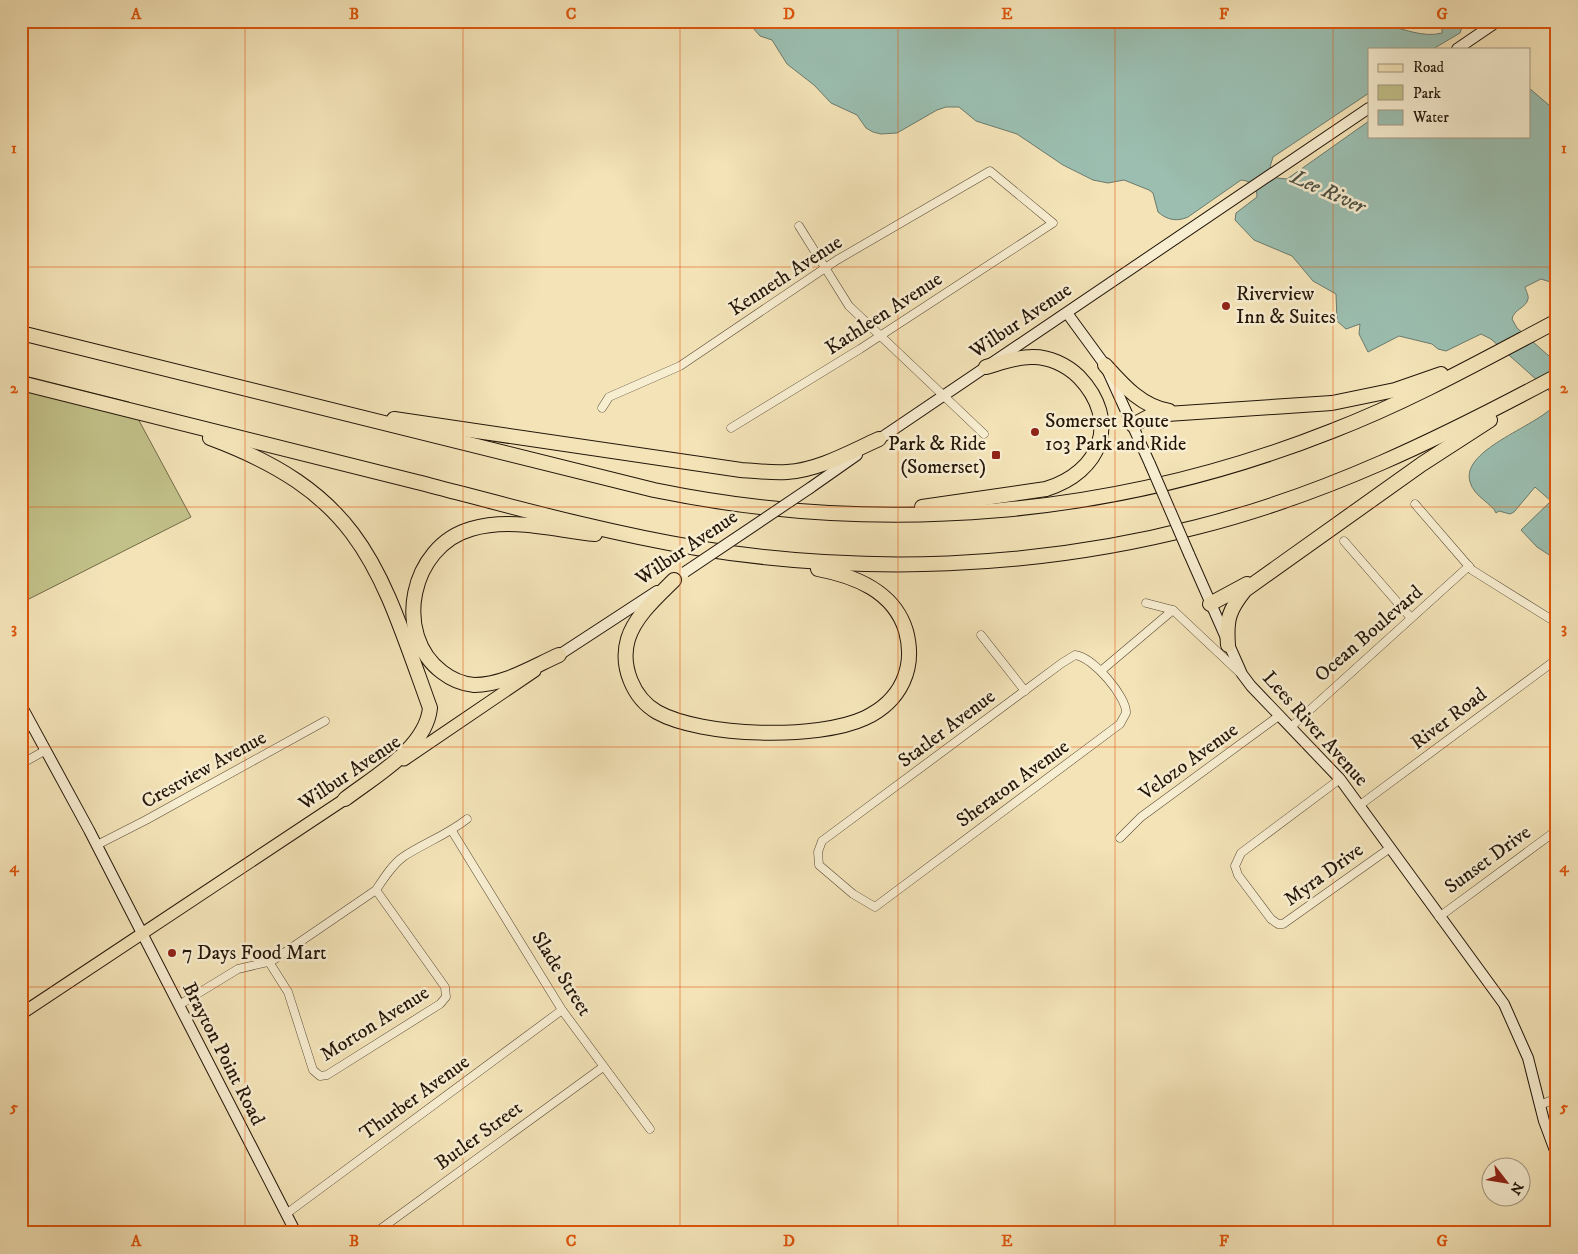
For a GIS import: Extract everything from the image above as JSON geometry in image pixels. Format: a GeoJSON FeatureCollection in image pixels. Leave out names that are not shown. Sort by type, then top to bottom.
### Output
{"type":"FeatureCollection","features":[{"type":"Feature","properties":{"kind":"highway"},"geometry":{"type":"LineString","coordinates":[[21,333],[654,490],[736,505],[846,515],[938,515],[1012,510],[1095,499],[1176,482],[1256,459],[1334,430],[1410,397],[1557,321]]}},
{"type":"Feature","properties":{"kind":"highway"},"geometry":{"type":"LineString","coordinates":[[846,515],[968,502],[1046,489],[1065,483],[1085,466],[1097,446],[1101,433],[1101,420],[1093,393],[1075,373],[1056,362],[1032,356],[986,367]]}},
{"type":"Feature","properties":{"kind":"highway"},"geometry":{"type":"LineString","coordinates":[[1133,425],[1152,415],[1332,403],[1395,390],[1490,357]]}},
{"type":"Feature","properties":{"kind":"highway"},"geometry":{"type":"LineString","coordinates":[[1105,365],[1132,393],[1142,400],[1167,411],[1188,412]]}},
{"type":"Feature","properties":{"kind":"highway"},"geometry":{"type":"LineString","coordinates":[[751,556],[834,563],[937,564],[1029,558],[1140,540],[1239,516],[1327,486],[1421,446],[1557,376]]}},
{"type":"Feature","properties":{"kind":"highway"},"geometry":{"type":"LineString","coordinates":[[21,383],[560,518],[668,543]]}},
{"type":"Feature","properties":{"kind":"highway"},"geometry":{"type":"LineString","coordinates":[[1228,645],[1226,622],[1237,600],[1245,590],[1408,473],[1486,423],[1533,389]]}},
{"type":"Feature","properties":{"kind":"highway"},"geometry":{"type":"LineString","coordinates":[[303,404],[758,472],[789,472],[810,467],[833,460],[879,439]]}},
{"type":"Feature","properties":{"kind":"highway"},"geometry":{"type":"LineString","coordinates":[[141,413],[249,454],[289,475],[325,502],[348,526],[370,557],[390,597],[430,708],[430,714],[424,730],[407,751],[345,799]]}},
{"type":"Feature","properties":{"kind":"highway"},"geometry":{"type":"LineString","coordinates":[[559,655],[500,681],[486,684],[471,685],[458,681],[435,667],[420,648],[416,635],[413,611],[417,585],[429,560],[438,549],[458,534],[496,523],[668,543],[751,556],[846,575],[875,589],[892,604],[903,622],[910,656],[903,681],[887,705],[864,719],[815,730],[734,731],[685,723],[656,711],[644,702],[632,683],[627,672],[626,649],[628,639],[642,614],[679,576]]}},
{"type":"Feature","properties":{"kind":"highway"},"geometry":{"type":"LineString","coordinates":[[1210,604],[1276,568]]}},
{"type":"Feature","properties":{"kind":"main road"},"geometry":{"type":"LineString","coordinates":[[1458,48],[1498,21]]}},
{"type":"Feature","properties":{"kind":"main road","name":"Wilbur Avenue"},"geometry":{"type":"LineString","coordinates":[[21,1014],[810,488],[879,439],[1368,109]]}},
{"type":"Feature","properties":{"kind":"main road","name":"Lees River Avenue"},"geometry":{"type":"LineString","coordinates":[[1067,313],[1105,365],[1242,674],[1251,686],[1340,779],[1508,1012],[1528,1058],[1540,1105],[1557,1156]]}},
{"type":"Feature","properties":{"kind":"main road","name":"Brayton Point Road"},"geometry":{"type":"LineString","coordinates":[[21,705],[97,845],[296,1233]]}},
{"type":"Feature","properties":{"kind":"street","name":"Kenneth Avenue"},"geometry":{"type":"LineString","coordinates":[[602,408],[609,397],[680,366],[825,268],[990,171],[1053,222]]}},
{"type":"Feature","properties":{"kind":"street","name":"Kathleen Avenue"},"geometry":{"type":"LineString","coordinates":[[730,428],[802,386],[1053,222]]}},
{"type":"Feature","properties":{"kind":"street"},"geometry":{"type":"LineString","coordinates":[[799,226],[849,306],[984,434]]}},
{"type":"Feature","properties":{"kind":"street"},"geometry":{"type":"LineString","coordinates":[[1415,504],[1469,566],[1557,623]]}},
{"type":"Feature","properties":{"kind":"street"},"geometry":{"type":"LineString","coordinates":[[1344,541],[1411,618]]}},
{"type":"Feature","properties":{"kind":"street","name":"Ocean Boulevard"},"geometry":{"type":"LineString","coordinates":[[1291,726],[1469,566]]}},
{"type":"Feature","properties":{"kind":"street"},"geometry":{"type":"LineString","coordinates":[[1146,602],[1173,610],[1242,674]]}},
{"type":"Feature","properties":{"kind":"street"},"geometry":{"type":"LineString","coordinates":[[1102,670],[1173,610]]}},
{"type":"Feature","properties":{"kind":"street"},"geometry":{"type":"LineString","coordinates":[[981,635],[1025,691]]}},
{"type":"Feature","properties":{"kind":"street","name":"Statler Avenue"},"geometry":{"type":"LineString","coordinates":[[818,852],[822,841],[1076,655],[1089,659],[1102,670]]}},
{"type":"Feature","properties":{"kind":"street","name":"River Road"},"geometry":{"type":"LineString","coordinates":[[1360,805],[1557,659]]}},
{"type":"Feature","properties":{"kind":"street","name":"Sheraton Avenue"},"geometry":{"type":"LineString","coordinates":[[818,852],[819,865],[825,871],[853,894],[875,906],[1125,719],[1126,708],[1102,670]]}},
{"type":"Feature","properties":{"kind":"street","name":"Velozo Avenue"},"geometry":{"type":"LineString","coordinates":[[1120,838],[1141,817],[1280,715]]}},
{"type":"Feature","properties":{"kind":"street","name":"Crestview Avenue"},"geometry":{"type":"LineString","coordinates":[[97,845],[325,721]]}},
{"type":"Feature","properties":{"kind":"street"},"geometry":{"type":"LineString","coordinates":[[21,764],[46,750]]}},
{"type":"Feature","properties":{"kind":"street","name":"Myra Drive"},"geometry":{"type":"LineString","coordinates":[[1340,779],[1241,853],[1235,866],[1238,874],[1271,919],[1278,924],[1283,924],[1390,848]]}},
{"type":"Feature","properties":{"kind":"street"},"geometry":{"type":"LineString","coordinates":[[179,1005],[238,969],[269,962],[376,890],[385,876],[403,857],[452,831],[467,820]]}},
{"type":"Feature","properties":{"kind":"street","name":"Sunset Drive"},"geometry":{"type":"LineString","coordinates":[[1439,917],[1557,830]]}},
{"type":"Feature","properties":{"kind":"street","name":"Slade Street"},"geometry":{"type":"LineString","coordinates":[[452,831],[562,1010],[650,1129]]}},
{"type":"Feature","properties":{"kind":"street","name":"Morton Avenue"},"geometry":{"type":"LineString","coordinates":[[269,962],[288,992],[313,1070],[320,1076],[327,1075],[440,1004],[446,997],[445,988],[376,890]]}},
{"type":"Feature","properties":{"kind":"street","name":"Thurber Avenue"},"geometry":{"type":"LineString","coordinates":[[286,1214],[562,1010]]}},
{"type":"Feature","properties":{"kind":"street","name":"Butler Street"},"geometry":{"type":"LineString","coordinates":[[375,1233],[603,1066]]}},
{"type":"Feature","properties":{"kind":"street"},"geometry":{"type":"LineString","coordinates":[[1540,1105],[1557,1098]]}},
{"type":"Feature","properties":{"kind":"green space"},"geometry":{"type":"Polygon","coordinates":[[[21,375],[129,402],[191,517],[21,603],[21,375]]]}},
{"type":"Feature","properties":{"kind":"water","name":"Lee River"},"geometry":{"type":"Polygon","coordinates":[[[747,21],[1322,21],[1331,23],[1360,21],[1369,25],[1386,25],[1414,32],[1435,34],[1442,33],[1442,21],[1464,21],[1460,33],[1435,48],[1368,48],[1368,94],[1273,157],[1270,167],[1277,178],[1287,179],[1368,122],[1368,138],[1530,138],[1530,89],[1550,106],[1557,117],[1557,284],[1541,279],[1525,287],[1528,296],[1527,302],[1515,313],[1512,319],[1517,328],[1557,363],[1557,398],[1491,339],[1481,334],[1446,351],[1438,349],[1432,344],[1399,336],[1368,352],[1359,334],[1360,324],[1346,329],[1337,321],[1336,294],[1313,281],[1292,256],[1254,240],[1235,220],[1236,213],[1257,197],[1255,187],[1251,183],[1241,180],[1188,217],[1172,219],[1158,212],[1153,193],[1149,190],[1124,180],[1108,183],[1093,180],[1063,165],[1017,134],[976,121],[959,107],[946,107],[937,110],[897,133],[881,134],[873,132],[866,128],[857,115],[831,103],[814,85],[787,64],[772,40],[760,36],[747,21]]]}},
{"type":"Feature","properties":{"kind":"water"},"geometry":{"type":"Polygon","coordinates":[[[1557,402],[1557,560],[1537,547],[1521,530],[1551,501],[1535,487],[1514,512],[1510,514],[1499,511],[1496,513],[1475,492],[1470,482],[1470,470],[1477,458],[1489,448],[1549,411],[1557,402]]]}},
{"type":"Feature","properties":{"kind":"place","name":"Riverview Inn & Suites"},"geometry":{"type":"Point","coordinates":[1226,306]}},
{"type":"Feature","properties":{"kind":"place","name":"Somerset Route 103 Park and Ride"},"geometry":{"type":"Point","coordinates":[1035,432]}},
{"type":"Feature","properties":{"kind":"place","name":"Park & Ride (Somerset)"},"geometry":{"type":"Point","coordinates":[996,455]}},
{"type":"Feature","properties":{"kind":"place","name":"7 Days Food Mart"},"geometry":{"type":"Point","coordinates":[172,953]}}]}
